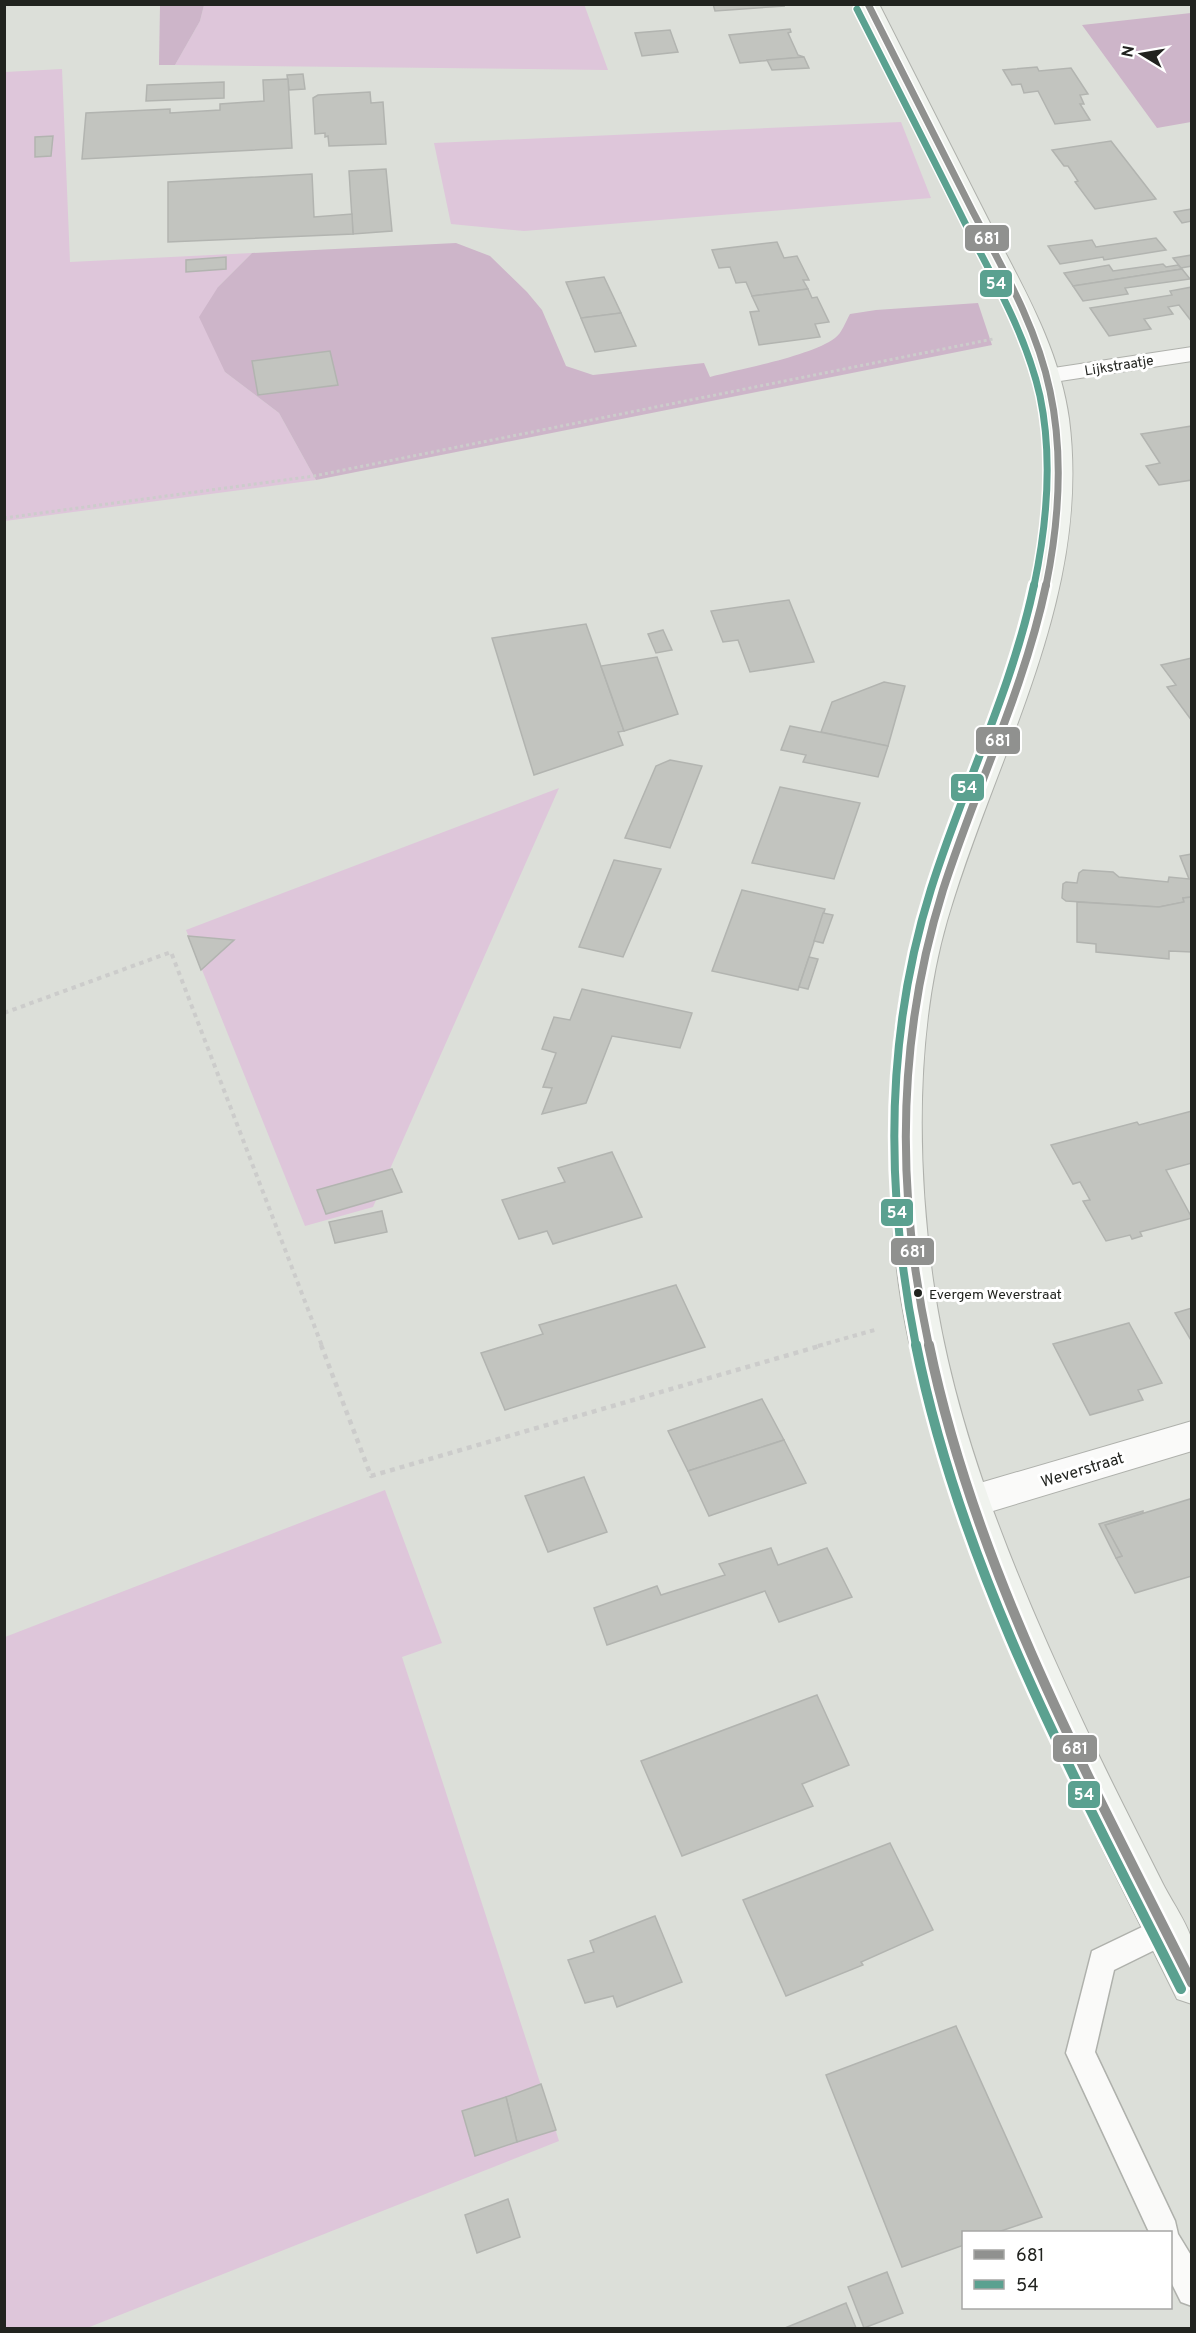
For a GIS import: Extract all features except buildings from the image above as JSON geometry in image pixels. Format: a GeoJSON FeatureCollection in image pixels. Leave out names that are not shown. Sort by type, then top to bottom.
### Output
{"type":"FeatureCollection","features":[{"type":"Feature","properties":{"kind":"street"},"geometry":{"type":"LineString","coordinates":[[868,4],[1035,335],[1047,376],[1056,420],[1058,499],[1053,549],[1043,604],[1026,662],[941,888],[925,947],[912,1013],[907,1084],[908,1153],[911,1239],[921,1316],[942,1403],[973,1501],[1007,1594],[1050,1696],[1191,1984]]}},
{"type":"Feature","properties":{"kind":"street","name":"Lijkstraatje"},"geometry":{"type":"LineString","coordinates":[[1047,376],[1191,354]]}},
{"type":"Feature","properties":{"kind":"street","name":"Weverstraat"},"geometry":{"type":"LineString","coordinates":[[973,1501],[1191,1436]]}},
{"type":"Feature","properties":{"kind":"lane"},"geometry":{"type":"LineString","coordinates":[[1164,2231],[1080,2053],[1102,1961],[1165,1930]]}},
{"type":"Feature","properties":{"kind":"lane"},"geometry":{"type":"LineString","coordinates":[[1172,2250],[1191,2291]]}},
{"type":"Feature","properties":{"kind":"path"},"geometry":{"type":"LineString","coordinates":[[4,518],[314,476],[986,340],[1035,335]]}},
{"type":"Feature","properties":{"kind":"path"},"geometry":{"type":"LineString","coordinates":[[4,1013],[171,952],[370,1476],[921,1316]]}},
{"type":"Feature","properties":{"kind":"shaded area"},"geometry":{"type":"Polygon","coordinates":[[[584,4],[608,70],[175,65],[200,21],[204,5],[584,4]]]}},
{"type":"Feature","properties":{"kind":"shaded area"},"geometry":{"type":"Polygon","coordinates":[[[160,5],[204,5],[200,21],[175,65],[159,65],[160,5]]]}},
{"type":"Feature","properties":{"kind":"shaded area"},"geometry":{"type":"Polygon","coordinates":[[[1191,13],[1191,122],[1157,128],[1082,25],[1191,13]]]}},
{"type":"Feature","properties":{"kind":"shaded area"},"geometry":{"type":"Polygon","coordinates":[[[62,69],[70,262],[252,253],[218,287],[225,372],[279,413],[316,480],[5,521],[5,72],[62,69]]]}},
{"type":"Feature","properties":{"kind":"shaded area"},"geometry":{"type":"Polygon","coordinates":[[[901,122],[931,198],[524,231],[451,224],[434,143],[901,122]]]}},
{"type":"Feature","properties":{"kind":"shaded area"},"geometry":{"type":"Polygon","coordinates":[[[456,243],[490,256],[542,310],[566,366],[593,375],[704,363],[710,377],[810,351],[835,338],[850,314],[876,310],[978,303],[992,345],[316,480],[279,413],[225,372],[199,317],[218,287],[252,253],[456,243]]]}},
{"type":"Feature","properties":{"kind":"shaded area"},"geometry":{"type":"Polygon","coordinates":[[[559,788],[390,1169],[402,1192],[376,1200],[373,1207],[305,1226],[186,930],[559,788]]]}},
{"type":"Feature","properties":{"kind":"shaded area"},"geometry":{"type":"Polygon","coordinates":[[[385,1490],[442,1643],[402,1657],[559,2141],[87,2328],[5,2328],[5,1637],[385,1490]]]}},
{"type":"Feature","properties":{"kind":"transit line","name":"681"},"geometry":{"type":"LineString","coordinates":[[868,4],[1025,315],[1035,339],[1050,390],[1058,453],[1059,490],[1056,526],[1051,563],[1034,635],[944,888],[919,980],[911,1029],[906,1134],[909,1218],[919,1300],[938,1390],[964,1478],[995,1565],[1030,1650],[1069,1735],[1192,1983]]}},
{"type":"Feature","properties":{"kind":"transit line","name":"54"},"geometry":{"type":"LineString","coordinates":[[857,9],[1014,320],[1033,369],[1044,421],[1047,458],[1043,532],[1030,604],[997,710],[931,889],[907,980],[896,1074],[895,1129],[895,1185],[906,1295],[924,1386],[950,1475],[981,1564],[1017,1652],[1057,1738],[1181,1989]]}},
{"type":"Feature","properties":{"kind":"place","name":"Evergem Weverstraat"},"geometry":{"type":"Point","coordinates":[918,1293]}}]}
